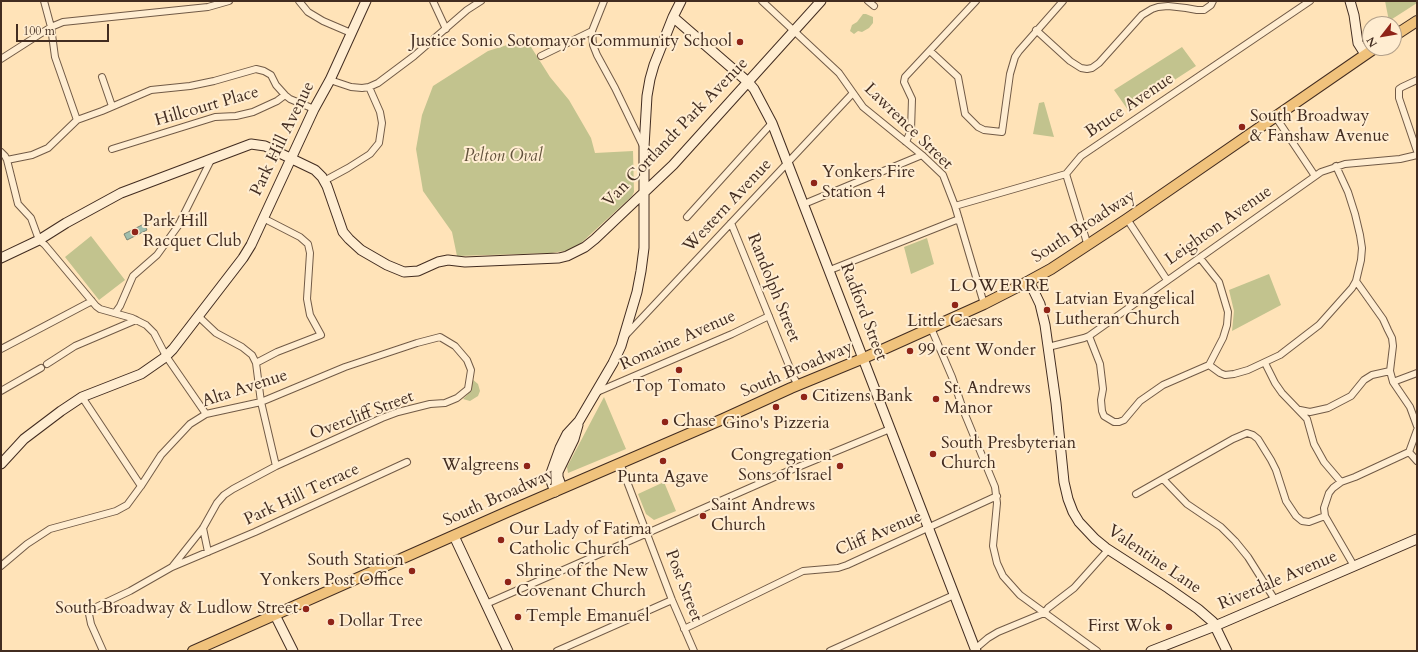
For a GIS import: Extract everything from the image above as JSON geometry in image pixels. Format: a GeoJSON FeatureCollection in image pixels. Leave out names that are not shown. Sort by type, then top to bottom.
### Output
{"type":"FeatureCollection","features":[{"type":"Feature","properties":{"kind":"main road"},"geometry":{"type":"LineString","coordinates":[[1402,30],[1417,21]]}},
{"type":"Feature","properties":{"kind":"main road","name":"South Broadway"},"geometry":{"type":"LineString","coordinates":[[193,651],[798,385],[864,358],[984,304],[1051,269],[1088,246],[1362,56]]}},
{"type":"Feature","properties":{"kind":"street"},"geometry":{"type":"LineString","coordinates":[[44,1],[51,27],[55,57],[77,120]]}},
{"type":"Feature","properties":{"kind":"street"},"geometry":{"type":"LineString","coordinates":[[1,59],[51,27],[63,22],[208,7],[230,1]]}},
{"type":"Feature","properties":{"kind":"street"},"geometry":{"type":"LineString","coordinates":[[299,1],[308,12],[352,33]]}},
{"type":"Feature","properties":{"kind":"street","name":"Park Hill Avenue"},"geometry":{"type":"LineString","coordinates":[[1,464],[24,439],[82,397],[141,374],[166,356],[198,316],[243,258],[251,245],[366,1]]}},
{"type":"Feature","properties":{"kind":"street"},"geometry":{"type":"LineString","coordinates":[[433,1],[446,29]]}},
{"type":"Feature","properties":{"kind":"street"},"geometry":{"type":"LineString","coordinates":[[330,80],[351,87],[362,88],[378,83],[414,56],[467,10],[481,1]]}},
{"type":"Feature","properties":{"kind":"street"},"geometry":{"type":"LineString","coordinates":[[604,1],[592,31],[593,45],[644,147]]}},
{"type":"Feature","properties":{"kind":"street"},"geometry":{"type":"LineString","coordinates":[[558,490],[558,472],[574,439],[579,421],[613,362],[623,339],[637,292],[644,248],[644,147],[647,96],[650,79],[673,16],[681,1]]}},
{"type":"Feature","properties":{"kind":"street","name":"Lawrence Street"},"geometry":{"type":"LineString","coordinates":[[762,1],[839,73],[863,107],[922,155],[943,176],[955,206],[984,304]]}},
{"type":"Feature","properties":{"kind":"street","name":"Van Cortlandt Park Avenue"},"geometry":{"type":"LineString","coordinates":[[1,258],[38,240],[121,193],[251,144],[265,146],[315,170],[324,181],[343,232],[349,239],[361,250],[387,265],[404,272],[410,272],[448,260],[465,262],[559,258],[567,256],[585,247],[595,239],[673,165],[821,1]]}},
{"type":"Feature","properties":{"kind":"street"},"geometry":{"type":"LineString","coordinates":[[868,1],[874,6]]}},
{"type":"Feature","properties":{"kind":"street"},"geometry":{"type":"LineString","coordinates":[[906,142],[911,130],[912,99],[904,82],[905,77],[976,1]]}},
{"type":"Feature","properties":{"kind":"street"},"geometry":{"type":"LineString","coordinates":[[930,51],[958,77],[966,114],[978,127],[984,130],[1002,132],[1013,62],[1019,50],[1063,1]]}},
{"type":"Feature","properties":{"kind":"street"},"geometry":{"type":"LineString","coordinates":[[1036,30],[1070,61],[1081,68],[1087,69],[1092,68],[1099,63],[1142,15],[1152,9],[1168,6],[1204,10],[1212,5],[1213,1]]}},
{"type":"Feature","properties":{"kind":"street","name":"Bruce Avenue"},"geometry":{"type":"LineString","coordinates":[[1066,174],[1081,156],[1310,1]]}},
{"type":"Feature","properties":{"kind":"street"},"geometry":{"type":"LineString","coordinates":[[1350,1],[1354,15],[1358,43],[1362,49]]}},
{"type":"Feature","properties":{"kind":"street","name":"Radford Street"},"geometry":{"type":"LineString","coordinates":[[673,16],[748,82],[754,89],[772,123],[864,358],[975,650]]}},
{"type":"Feature","properties":{"kind":"street"},"geometry":{"type":"LineString","coordinates":[[541,56],[592,31]]}},
{"type":"Feature","properties":{"kind":"street"},"geometry":{"type":"LineString","coordinates":[[7,160],[32,155],[48,148],[77,120],[151,90],[208,83],[256,69],[271,75],[276,85],[285,95],[298,103],[314,109]]}},
{"type":"Feature","properties":{"kind":"street"},"geometry":{"type":"LineString","coordinates":[[102,77],[112,106]]}},
{"type":"Feature","properties":{"kind":"street"},"geometry":{"type":"LineString","coordinates":[[1417,80],[1399,89],[1399,98],[1417,151]]}},
{"type":"Feature","properties":{"kind":"street"},"geometry":{"type":"LineString","coordinates":[[324,181],[370,154],[379,143],[382,123],[380,112],[369,87]]}},
{"type":"Feature","properties":{"kind":"street","name":"Western Avenue"},"geometry":{"type":"LineString","coordinates":[[623,339],[852,93]]}},
{"type":"Feature","properties":{"kind":"street","name":"Hillcourt Place"},"geometry":{"type":"LineString","coordinates":[[112,150],[215,117],[236,116],[253,112],[277,101],[285,95]]}},
{"type":"Feature","properties":{"kind":"street"},"geometry":{"type":"LineString","coordinates":[[1275,116],[1314,176]]}},
{"type":"Feature","properties":{"kind":"street"},"geometry":{"type":"LineString","coordinates":[[687,217],[772,123]]}},
{"type":"Feature","properties":{"kind":"street"},"geometry":{"type":"LineString","coordinates":[[1,152],[7,160],[18,204],[31,218],[38,240],[45,245],[100,309],[136,320],[146,325],[154,332],[166,356],[206,414]]}},
{"type":"Feature","properties":{"kind":"street"},"geometry":{"type":"LineString","coordinates":[[804,204],[922,155]]}},
{"type":"Feature","properties":{"kind":"street","name":"Leighton Avenue"},"geometry":{"type":"LineString","coordinates":[[1048,347],[1089,336],[1314,176],[1336,166],[1358,162],[1404,158],[1417,155]]}},
{"type":"Feature","properties":{"kind":"street"},"geometry":{"type":"LineString","coordinates":[[115,313],[120,306],[133,276],[157,255],[178,226],[212,158]]}},
{"type":"Feature","properties":{"kind":"street"},"geometry":{"type":"LineString","coordinates":[[1209,364],[1220,373],[1226,375],[1248,370],[1265,363],[1280,355],[1319,325],[1352,288],[1356,281],[1362,248],[1360,235],[1348,192],[1336,166]]}},
{"type":"Feature","properties":{"kind":"street"},"geometry":{"type":"LineString","coordinates":[[955,206],[1066,174],[1088,246]]}},
{"type":"Feature","properties":{"kind":"street"},"geometry":{"type":"LineString","coordinates":[[256,363],[277,352],[321,335],[310,315],[307,299],[310,253],[308,244],[300,237],[263,218]]}},
{"type":"Feature","properties":{"kind":"street"},"geometry":{"type":"LineString","coordinates":[[830,270],[959,219]]}},
{"type":"Feature","properties":{"kind":"street"},"geometry":{"type":"LineString","coordinates":[[1127,219],[1167,280]]}},
{"type":"Feature","properties":{"kind":"street","name":"Randolph Street"},"geometry":{"type":"LineString","coordinates":[[731,223],[798,385]]}},
{"type":"Feature","properties":{"kind":"street"},"geometry":{"type":"LineString","coordinates":[[1089,336],[1100,364],[1103,389],[1101,400],[1102,412],[1104,416],[1114,422],[1124,420],[1140,401],[1163,385],[1209,364],[1223,338],[1227,325],[1228,312],[1219,282],[1200,258]]}},
{"type":"Feature","properties":{"kind":"street","name":"Valentine Lane"},"geometry":{"type":"LineString","coordinates":[[1029,281],[1040,304],[1045,325],[1056,403],[1064,482],[1068,499],[1079,522],[1108,550],[1198,609],[1215,626],[1227,651]]}},
{"type":"Feature","properties":{"kind":"street"},"geometry":{"type":"LineString","coordinates":[[1356,281],[1383,319],[1392,338],[1393,346],[1390,371],[1393,382],[1410,407],[1417,426]]}},
{"type":"Feature","properties":{"kind":"street"},"geometry":{"type":"LineString","coordinates":[[1,348],[92,301]]}},
{"type":"Feature","properties":{"kind":"street"},"geometry":{"type":"LineString","coordinates":[[198,316],[216,333],[242,347],[252,355],[256,363],[261,402],[276,466]]}},
{"type":"Feature","properties":{"kind":"street","name":"Romaine Avenue"},"geometry":{"type":"LineString","coordinates":[[597,392],[732,334],[769,316]]}},
{"type":"Feature","properties":{"kind":"street"},"geometry":{"type":"LineString","coordinates":[[1,391],[75,346],[136,320]]}},
{"type":"Feature","properties":{"kind":"street"},"geometry":{"type":"LineString","coordinates":[[931,328],[995,487],[997,496],[993,546],[1003,576],[1014,589],[1044,613],[1097,651]]}},
{"type":"Feature","properties":{"kind":"street","name":"Alta Avenue"},"geometry":{"type":"LineString","coordinates":[[2,562],[50,529],[116,511],[127,505],[161,455],[190,424],[206,414],[261,402],[345,367],[417,343],[440,337],[455,346],[467,360],[471,370],[470,377]]}},
{"type":"Feature","properties":{"kind":"street"},"geometry":{"type":"LineString","coordinates":[[1265,363],[1282,393],[1307,418],[1314,444],[1324,462],[1341,482]]}},
{"type":"Feature","properties":{"kind":"street"},"geometry":{"type":"LineString","coordinates":[[1300,410],[1310,412],[1328,408],[1351,396],[1364,380],[1372,375],[1390,371]]}},
{"type":"Feature","properties":{"kind":"street"},"geometry":{"type":"LineString","coordinates":[[1393,382],[1417,373]]}},
{"type":"Feature","properties":{"kind":"street","name":"Overcliff Street"},"geometry":{"type":"LineString","coordinates":[[172,567],[203,528],[224,495],[233,489],[276,466],[398,412],[430,404],[445,403],[457,398],[468,389],[470,377]]}},
{"type":"Feature","properties":{"kind":"street"},"geometry":{"type":"LineString","coordinates":[[82,397],[141,486]]}},
{"type":"Feature","properties":{"kind":"street"},"geometry":{"type":"LineString","coordinates":[[486,604],[784,472],[890,429]]}},
{"type":"Feature","properties":{"kind":"street"},"geometry":{"type":"LineString","coordinates":[[1354,566],[1325,516],[1324,508],[1329,493],[1341,482],[1409,452],[1417,430]]}},
{"type":"Feature","properties":{"kind":"street"},"geometry":{"type":"LineString","coordinates":[[1136,494],[1233,439],[1247,433],[1258,439],[1271,460],[1276,470],[1286,501],[1296,516],[1302,522],[1309,522],[1325,516]]}},
{"type":"Feature","properties":{"kind":"street"},"geometry":{"type":"LineString","coordinates":[[1409,452],[1417,461]]}},
{"type":"Feature","properties":{"kind":"street","name":"Park Hill Terrace"},"geometry":{"type":"LineString","coordinates":[[172,567],[255,532],[407,462]]}},
{"type":"Feature","properties":{"kind":"street","name":"Post Street"},"geometry":{"type":"LineString","coordinates":[[620,463],[648,533],[672,600],[694,651]]}},
{"type":"Feature","properties":{"kind":"street"},"geometry":{"type":"LineString","coordinates":[[1163,479],[1187,504],[1221,527],[1235,541],[1248,556],[1275,600]]}},
{"type":"Feature","properties":{"kind":"street","name":"Cliff Avenue"},"geometry":{"type":"LineString","coordinates":[[684,629],[803,571],[838,568],[846,565],[997,496]]}},
{"type":"Feature","properties":{"kind":"street"},"geometry":{"type":"LineString","coordinates":[[203,528],[208,552]]}},
{"type":"Feature","properties":{"kind":"street"},"geometry":{"type":"LineString","coordinates":[[454,536],[508,651]]}},
{"type":"Feature","properties":{"kind":"street","name":"Riverdale Avenue"},"geometry":{"type":"LineString","coordinates":[[1151,651],[1215,626],[1417,539]]}},
{"type":"Feature","properties":{"kind":"street"},"geometry":{"type":"LineString","coordinates":[[975,650],[988,638],[998,632],[1044,613],[1048,608],[1074,588],[1108,550]]}},
{"type":"Feature","properties":{"kind":"street"},"geometry":{"type":"LineString","coordinates":[[103,651],[91,624],[89,614],[92,609],[130,591],[172,567]]}},
{"type":"Feature","properties":{"kind":"street"},"geometry":{"type":"LineString","coordinates":[[830,651],[954,595]]}},
{"type":"Feature","properties":{"kind":"street"},"geometry":{"type":"LineString","coordinates":[[558,651],[672,600]]}},
{"type":"Feature","properties":{"kind":"street"},"geometry":{"type":"LineString","coordinates":[[275,615],[293,651]]}},
{"type":"Feature","properties":{"kind":"green space"},"geometry":{"type":"Polygon","coordinates":[[[1385,1],[1417,1],[1417,3],[1397,16],[1388,16],[1385,1]]]}},
{"type":"Feature","properties":{"kind":"green space"},"geometry":{"type":"Polygon","coordinates":[[[863,14],[873,17],[873,23],[869,28],[862,32],[858,31],[854,34],[850,31],[852,25],[857,22],[863,14]]]}},
{"type":"Feature","properties":{"kind":"green space","name":"Pelton Oval"},"geometry":{"type":"Polygon","coordinates":[[[526,39],[550,77],[569,100],[591,138],[595,153],[633,151],[634,192],[632,196],[581,243],[570,250],[551,253],[457,256],[452,232],[423,191],[416,149],[422,115],[433,86],[488,51],[526,39]]]}},
{"type":"Feature","properties":{"kind":"green space"},"geometry":{"type":"Polygon","coordinates":[[[1182,47],[1196,66],[1128,110],[1114,90],[1182,47]]]}},
{"type":"Feature","properties":{"kind":"green space"},"geometry":{"type":"Polygon","coordinates":[[[1044,102],[1054,137],[1033,134],[1039,103],[1044,102]]]}},
{"type":"Feature","properties":{"kind":"green space","name":"Park Hill Racquet Club"},"geometry":{"type":"Polygon","coordinates":[[[91,236],[125,280],[99,300],[65,257],[91,236]]]}},
{"type":"Feature","properties":{"kind":"green space"},"geometry":{"type":"Polygon","coordinates":[[[927,238],[934,264],[911,274],[904,247],[927,238]]]}},
{"type":"Feature","properties":{"kind":"green space"},"geometry":{"type":"Polygon","coordinates":[[[1269,274],[1281,305],[1232,331],[1234,311],[1229,290],[1269,274]]]}},
{"type":"Feature","properties":{"kind":"green space"},"geometry":{"type":"Polygon","coordinates":[[[472,379],[478,384],[480,391],[478,396],[470,401],[463,399],[468,394],[472,379]]]}},
{"type":"Feature","properties":{"kind":"green space"},"geometry":{"type":"Polygon","coordinates":[[[604,397],[626,449],[568,473],[567,467],[604,397]]]}},
{"type":"Feature","properties":{"kind":"green space"},"geometry":{"type":"Polygon","coordinates":[[[664,482],[676,511],[654,520],[646,514],[638,494],[664,482]]]}},
{"type":"Feature","properties":{"kind":"green space"},"geometry":{"type":"Polygon","coordinates":[[[1240,591],[1244,591],[1250,597],[1232,604],[1232,597],[1240,591]]]}},
{"type":"Feature","properties":{"kind":"shaded area","name":"Park Hill Racquet Club"},"geometry":{"type":"Polygon","coordinates":[[[144,224],[147,230],[127,240],[124,234],[144,224]]]}},
{"type":"Feature","properties":{"kind":"place","name":"Justice Sonio Sotomayor Community School"},"geometry":{"type":"Point","coordinates":[740,42]}},
{"type":"Feature","properties":{"kind":"place","name":"South Broadway & Fanshaw Avenue"},"geometry":{"type":"Point","coordinates":[1242,127]}},
{"type":"Feature","properties":{"kind":"place","name":"Yonkers Fire Station 4"},"geometry":{"type":"Point","coordinates":[814,183]}},
{"type":"Feature","properties":{"kind":"place","name":"Park Hill Racquet Club"},"geometry":{"type":"Point","coordinates":[135,232]}},
{"type":"Feature","properties":{"kind":"place","name":"Little Caesars"},"geometry":{"type":"Point","coordinates":[955,305]}},
{"type":"Feature","properties":{"kind":"place","name":"Latvian Evangelical Lutheran Church"},"geometry":{"type":"Point","coordinates":[1047,310]}},
{"type":"Feature","properties":{"kind":"place","name":"99 cent Wonder"},"geometry":{"type":"Point","coordinates":[910,351]}},
{"type":"Feature","properties":{"kind":"place","name":"Top Tomato"},"geometry":{"type":"Point","coordinates":[679,370]}},
{"type":"Feature","properties":{"kind":"place","name":"Citizens Bank"},"geometry":{"type":"Point","coordinates":[804,397]}},
{"type":"Feature","properties":{"kind":"place","name":"St. Andrews Manor"},"geometry":{"type":"Point","coordinates":[936,399]}},
{"type":"Feature","properties":{"kind":"place","name":"Gino's Pizzeria"},"geometry":{"type":"Point","coordinates":[776,407]}},
{"type":"Feature","properties":{"kind":"place","name":"Chase"},"geometry":{"type":"Point","coordinates":[665,422]}},
{"type":"Feature","properties":{"kind":"place","name":"South Presbyterian Church"},"geometry":{"type":"Point","coordinates":[933,454]}},
{"type":"Feature","properties":{"kind":"place","name":"Punta Agave"},"geometry":{"type":"Point","coordinates":[663,461]}},
{"type":"Feature","properties":{"kind":"place","name":"Walgreens"},"geometry":{"type":"Point","coordinates":[527,466]}},
{"type":"Feature","properties":{"kind":"place","name":"Congregation Sons of Israel"},"geometry":{"type":"Point","coordinates":[840,466]}},
{"type":"Feature","properties":{"kind":"place","name":"Saint Andrews Church"},"geometry":{"type":"Point","coordinates":[703,516]}},
{"type":"Feature","properties":{"kind":"place","name":"Our Lady of Fatima Catholic Church"},"geometry":{"type":"Point","coordinates":[501,540]}},
{"type":"Feature","properties":{"kind":"place","name":"South Station Yonkers Post Office"},"geometry":{"type":"Point","coordinates":[412,571]}},
{"type":"Feature","properties":{"kind":"place","name":"Shrine of the New Covenant Church"},"geometry":{"type":"Point","coordinates":[508,582]}},
{"type":"Feature","properties":{"kind":"place","name":"South Broadway & Ludlow Street"},"geometry":{"type":"Point","coordinates":[306,609]}},
{"type":"Feature","properties":{"kind":"place","name":"Temple Emanuel"},"geometry":{"type":"Point","coordinates":[518,617]}},
{"type":"Feature","properties":{"kind":"place","name":"Dollar Tree"},"geometry":{"type":"Point","coordinates":[331,622]}},
{"type":"Feature","properties":{"kind":"place","name":"First Wok"},"geometry":{"type":"Point","coordinates":[1169,627]}},
{"type":"Feature","properties":{"kind":"district","name":"LOWERRE"},"geometry":{"type":"Point","coordinates":[1000,287]}}]}
